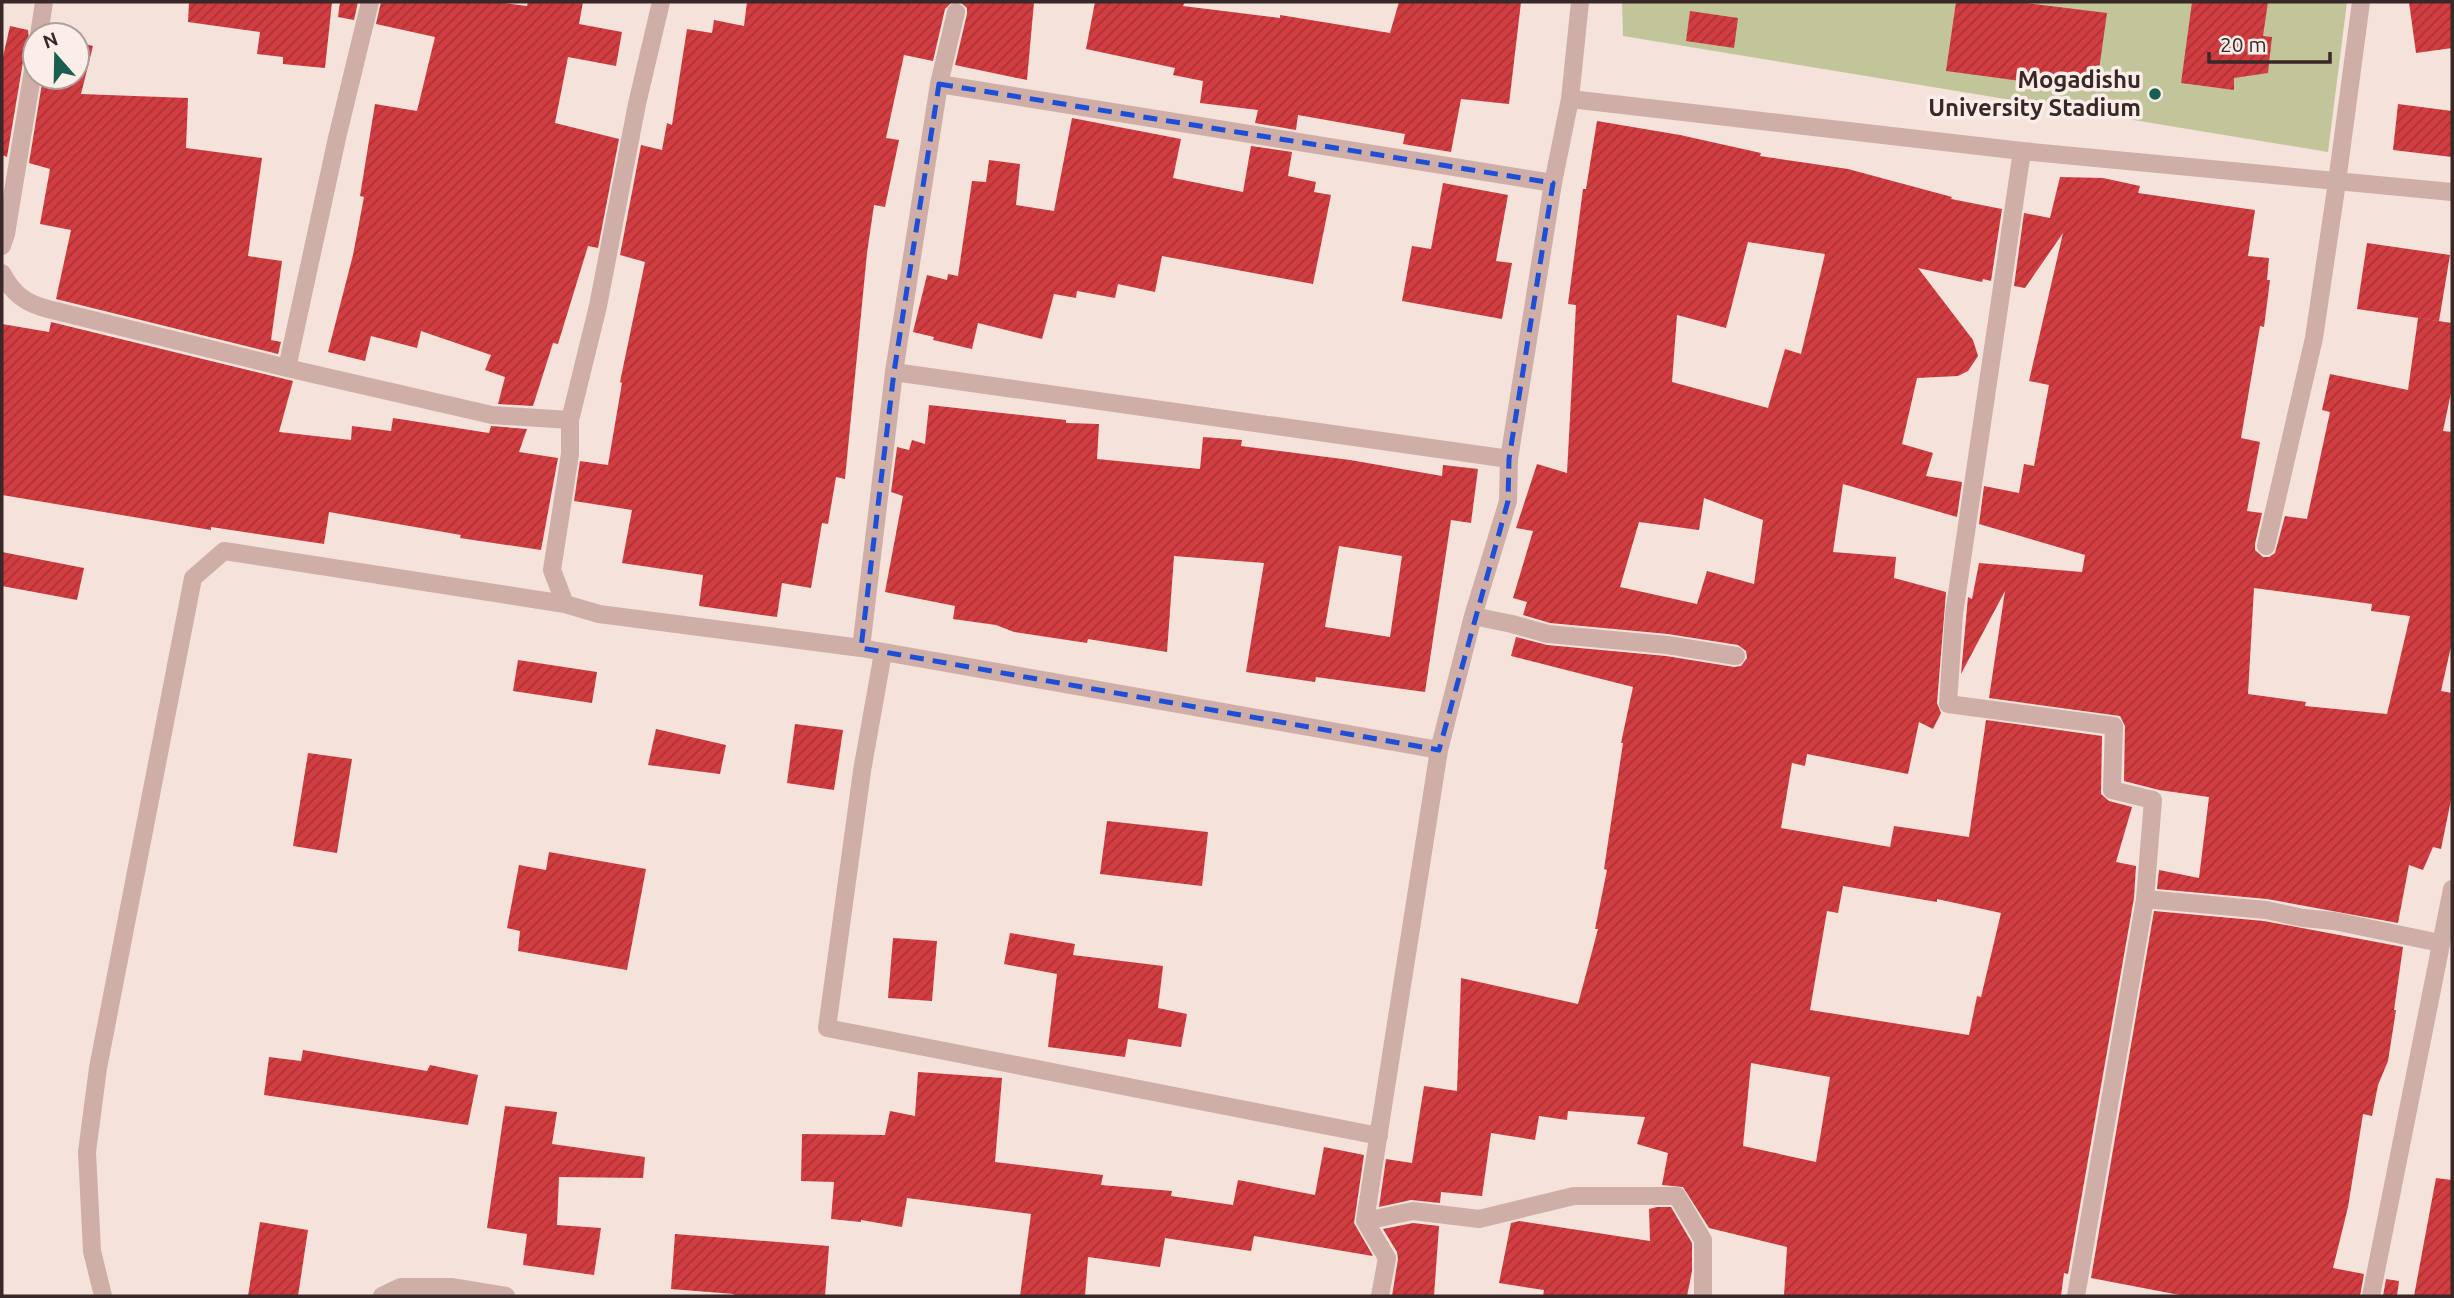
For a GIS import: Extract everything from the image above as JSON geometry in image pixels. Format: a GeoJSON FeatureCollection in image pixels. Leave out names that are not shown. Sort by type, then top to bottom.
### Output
{"type":"FeatureCollection","features":[{"type":"Feature","properties":{"kind":"street"},"geometry":{"type":"LineString","coordinates":[[41,21],[44,2]]}},
{"type":"Feature","properties":{"kind":"street"},"geometry":{"type":"LineString","coordinates":[[287,368],[337,138],[370,2]]}},
{"type":"Feature","properties":{"kind":"street"},"geometry":{"type":"LineString","coordinates":[[565,604],[552,570],[570,454],[570,420],[598,306],[637,104],[661,2]]}},
{"type":"Feature","properties":{"kind":"street"},"geometry":{"type":"LineString","coordinates":[[1380,1296],[1387,1258],[1366,1221],[1379,1136],[1439,750],[1473,616],[1508,501],[1509,459],[1553,183],[1570,99],[1580,2]]}},
{"type":"Feature","properties":{"kind":"street"},"geometry":{"type":"LineString","coordinates":[[2266,546],[2314,338],[2361,2]]}},
{"type":"Feature","properties":{"kind":"street"},"geometry":{"type":"LineString","coordinates":[[861,648],[894,372],[939,85],[956,12]]}},
{"type":"Feature","properties":{"kind":"street"},"geometry":{"type":"LineString","coordinates":[[939,85],[1553,183]]}},
{"type":"Feature","properties":{"kind":"street"},"geometry":{"type":"LineString","coordinates":[[2,246],[30,91]]}},
{"type":"Feature","properties":{"kind":"street"},"geometry":{"type":"LineString","coordinates":[[1570,99],[2022,150],[2452,192]]}},
{"type":"Feature","properties":{"kind":"street"},"geometry":{"type":"LineString","coordinates":[[2022,150],[1954,614],[1948,704],[2114,726],[2112,790],[2153,800],[2145,899],[2076,1296]]}},
{"type":"Feature","properties":{"kind":"street"},"geometry":{"type":"LineString","coordinates":[[2,273],[10,289],[27,303],[287,368],[492,415],[570,420]]}},
{"type":"Feature","properties":{"kind":"street"},"geometry":{"type":"LineString","coordinates":[[894,372],[1509,459]]}},
{"type":"Feature","properties":{"kind":"street"},"geometry":{"type":"LineString","coordinates":[[103,1296],[92,1251],[87,1152],[98,1068],[193,578],[224,551],[565,604],[599,614],[861,648],[1439,750]]}},
{"type":"Feature","properties":{"kind":"street"},"geometry":{"type":"LineString","coordinates":[[1473,616],[1548,634],[1667,645],[1736,656]]}},
{"type":"Feature","properties":{"kind":"street"},"geometry":{"type":"LineString","coordinates":[[883,653],[862,771],[827,1028],[1379,1136]]}},
{"type":"Feature","properties":{"kind":"street"},"geometry":{"type":"LineString","coordinates":[[2371,1296],[2452,889]]}},
{"type":"Feature","properties":{"kind":"street"},"geometry":{"type":"LineString","coordinates":[[2145,899],[2266,910],[2440,943]]}},
{"type":"Feature","properties":{"kind":"street"},"geometry":{"type":"LineString","coordinates":[[1366,1221],[1413,1211],[1479,1219],[1574,1196],[1677,1196],[1703,1240],[1703,1296]]}},
{"type":"Feature","properties":{"kind":"street"},"geometry":{"type":"LineString","coordinates":[[382,1296],[401,1287],[451,1287],[506,1296]]}},
{"type":"Feature","properties":{"kind":"highlighted area"},"geometry":{"type":"Polygon","coordinates":[[[939,84],[1553,183],[1509,459],[1508,501],[1439,750],[861,648],[894,372],[939,84]]]}},
{"type":"Feature","properties":{"kind":"green space","name":"Mogadishu University Stadium"},"geometry":{"type":"Polygon","coordinates":[[[1622,2],[2347,2],[2328,152],[1623,36],[1622,2]]]}},
{"type":"Feature","properties":{"kind":"building"},"geometry":{"type":"Polygon","coordinates":[[[189,2],[332,2],[325,68],[283,64],[283,57],[257,54],[260,32],[188,22],[189,2]]]}},
{"type":"Feature","properties":{"kind":"building"},"geometry":{"type":"Polygon","coordinates":[[[340,2],[358,2],[354,20],[338,17],[340,2]]]}},
{"type":"Feature","properties":{"kind":"building"},"geometry":{"type":"Polygon","coordinates":[[[381,2],[496,2],[527,6],[528,2],[583,2],[579,24],[622,32],[616,66],[568,57],[555,123],[619,139],[598,248],[588,246],[558,344],[553,343],[533,406],[498,404],[505,377],[485,370],[491,355],[421,331],[417,348],[371,336],[365,361],[328,352],[353,255],[364,197],[360,196],[375,104],[417,111],[435,37],[376,24],[381,2]]]}},
{"type":"Feature","properties":{"kind":"building"},"geometry":{"type":"Polygon","coordinates":[[[747,2],[952,2],[945,9],[933,61],[904,55],[886,138],[899,140],[885,207],[874,205],[867,253],[845,479],[836,477],[828,524],[822,523],[811,588],[782,583],[777,617],[699,606],[703,575],[622,563],[632,510],[574,501],[580,461],[608,465],[622,383],[620,382],[645,262],[620,255],[641,145],[662,150],[667,123],[672,125],[687,29],[712,33],[714,20],[744,26],[747,2]]]}},
{"type":"Feature","properties":{"kind":"building"},"geometry":{"type":"Polygon","coordinates":[[[960,2],[1034,2],[1027,80],[955,65],[967,14],[967,8],[960,2]]]}},
{"type":"Feature","properties":{"kind":"building"},"geometry":{"type":"Polygon","coordinates":[[[1095,2],[1185,2],[1183,6],[1280,18],[1280,15],[1390,33],[1399,2],[1521,2],[1509,104],[1461,99],[1451,152],[1403,144],[1405,134],[1298,115],[1296,130],[1255,123],[1258,110],[1200,103],[1203,81],[1173,75],[1175,68],[1086,49],[1095,2]]]}},
{"type":"Feature","properties":{"kind":"building"},"geometry":{"type":"Polygon","coordinates":[[[1956,2],[2019,2],[2107,13],[2096,91],[1946,71],[1956,2]]]}},
{"type":"Feature","properties":{"kind":"building"},"geometry":{"type":"Polygon","coordinates":[[[2192,2],[2268,2],[2263,36],[2272,37],[2268,73],[2234,78],[2234,90],[2181,83],[2192,2]]]}},
{"type":"Feature","properties":{"kind":"building"},"geometry":{"type":"Polygon","coordinates":[[[2409,2],[2452,2],[2452,48],[2416,53],[2409,2]]]}},
{"type":"Feature","properties":{"kind":"building"},"geometry":{"type":"Polygon","coordinates":[[[1690,11],[1738,18],[1734,48],[1686,41],[1690,11]]]}},
{"type":"Feature","properties":{"kind":"building"},"geometry":{"type":"Polygon","coordinates":[[[10,26],[21,28],[21,74],[7,157],[2,155],[2,61],[10,26]]]}},
{"type":"Feature","properties":{"kind":"building"},"geometry":{"type":"Polygon","coordinates":[[[41,91],[188,98],[186,148],[262,158],[248,256],[282,261],[271,340],[281,342],[278,354],[56,299],[71,230],[40,224],[50,169],[29,163],[41,91]]]}},
{"type":"Feature","properties":{"kind":"building"},"geometry":{"type":"Polygon","coordinates":[[[2398,104],[2452,111],[2452,157],[2393,150],[2398,104]]]}},
{"type":"Feature","properties":{"kind":"building"},"geometry":{"type":"Polygon","coordinates":[[[1072,118],[1181,139],[1173,178],[1243,192],[1251,146],[1292,152],[1288,176],[1316,182],[1314,192],[1331,195],[1313,284],[1162,256],[1155,292],[1118,284],[1115,298],[1077,291],[1076,298],[1054,294],[1042,339],[978,323],[972,349],[933,340],[934,337],[913,332],[927,275],[947,280],[948,274],[958,276],[972,181],[986,182],[989,160],[1020,164],[1016,205],[1054,211],[1072,118]]]}},
{"type":"Feature","properties":{"kind":"building"},"geometry":{"type":"Polygon","coordinates":[[[1597,121],[1680,135],[1761,153],[1760,156],[1848,169],[1952,197],[1951,199],[2002,209],[1991,281],[1983,279],[1982,282],[1918,268],[1973,340],[1978,356],[1968,371],[1958,376],[1917,378],[1902,444],[1933,453],[1926,476],[1962,482],[1957,517],[1843,484],[1833,552],[1896,557],[1894,578],[1946,592],[1937,703],[1941,713],[1933,729],[1919,722],[1908,774],[1807,754],[1805,766],[1792,763],[1781,828],[1890,847],[1894,826],[1969,837],[1986,720],[2102,736],[2101,794],[2109,801],[2132,807],[2116,862],[2136,866],[2134,898],[2068,1274],[2064,1273],[2061,1296],[1784,1296],[1787,1247],[1709,1228],[1683,1187],[1662,1185],[1668,1153],[1637,1144],[1645,1117],[1568,1111],[1567,1120],[1539,1116],[1535,1140],[1491,1133],[1482,1196],[1441,1192],[1440,1203],[1411,1200],[1379,1207],[1386,1159],[1412,1163],[1424,1086],[1457,1091],[1461,978],[1578,1004],[1598,929],[1595,929],[1607,870],[1604,869],[1621,743],[1633,687],[1511,656],[1516,637],[1547,645],[1666,656],[1734,667],[1741,666],[1747,658],[1746,651],[1738,645],[1668,634],[1550,623],[1523,615],[1527,602],[1513,598],[1533,531],[1516,528],[1537,464],[1567,473],[1576,305],[1568,304],[1583,189],[1586,189],[1597,121]],[[1748,242],[1726,328],[1677,315],[1672,382],[1768,408],[1785,349],[1801,354],[1825,254],[1748,242]],[[1704,498],[1699,530],[1639,522],[1620,587],[1697,604],[1707,571],[1754,584],[1763,520],[1704,498]],[[1843,886],[1838,913],[1827,911],[1810,1010],[1969,1035],[1977,996],[1981,997],[2001,913],[1937,899],[1937,902],[1843,886]],[[1751,1063],[1743,1146],[1816,1162],[1830,1077],[1751,1063]]]}},
{"type":"Feature","properties":{"kind":"building"},"geometry":{"type":"Polygon","coordinates":[[[2060,177],[2103,178],[2140,186],[2138,193],[2255,210],[2248,256],[2269,258],[2267,280],[2270,280],[2264,327],[2260,326],[2241,438],[2260,442],[2247,511],[2262,513],[2255,550],[2263,557],[2275,553],[2285,516],[2307,519],[2330,412],[2322,410],[2330,374],[2408,390],[2418,318],[2452,323],[2452,388],[2443,431],[2452,432],[2452,642],[2441,691],[2452,693],[2452,795],[2441,849],[2433,847],[2423,870],[2409,865],[2398,923],[2267,899],[2157,889],[2159,870],[2199,878],[2209,797],[2159,790],[2124,781],[2125,726],[2120,716],[1989,698],[2005,591],[1961,674],[1968,597],[1972,599],[1979,563],[2082,572],[2085,555],[1979,524],[1984,486],[2019,493],[2024,464],[2034,466],[2049,385],[2029,381],[2063,233],[2025,288],[2014,286],[2024,213],[2050,218],[2060,177]],[[2254,588],[2248,694],[2306,702],[2305,706],[2387,714],[2410,616],[2371,611],[2372,604],[2254,588]]]}},
{"type":"Feature","properties":{"kind":"building"},"geometry":{"type":"Polygon","coordinates":[[[1443,183],[1508,195],[1496,261],[1512,263],[1502,319],[1402,301],[1412,246],[1431,249],[1443,183]]]}},
{"type":"Feature","properties":{"kind":"building"},"geometry":{"type":"Polygon","coordinates":[[[2367,243],[2450,255],[2439,321],[2357,309],[2367,243]]]}},
{"type":"Feature","properties":{"kind":"building"},"geometry":{"type":"Polygon","coordinates":[[[51,322],[293,381],[279,432],[351,440],[352,426],[391,431],[393,418],[489,433],[491,426],[527,429],[519,452],[558,458],[541,550],[460,538],[461,535],[329,512],[324,544],[211,527],[211,530],[2,495],[2,324],[49,332],[51,322]]]}},
{"type":"Feature","properties":{"kind":"building"},"geometry":{"type":"Polygon","coordinates":[[[929,405],[1066,420],[1066,423],[1099,424],[1097,459],[1200,469],[1203,437],[1242,440],[1241,446],[1350,460],[1442,476],[1443,465],[1478,469],[1471,523],[1451,520],[1425,692],[1316,677],[1315,682],[1246,672],[1264,563],[1174,556],[1167,652],[1088,639],[1087,643],[1014,632],[996,625],[953,619],[955,606],[885,592],[903,496],[891,492],[897,447],[909,450],[912,440],[925,444],[929,405]],[[1339,546],[1325,627],[1390,637],[1402,556],[1339,546]]]}},
{"type":"Feature","properties":{"kind":"building"},"geometry":{"type":"Polygon","coordinates":[[[2,552],[84,568],[77,600],[2,586],[2,552]]]}},
{"type":"Feature","properties":{"kind":"building"},"geometry":{"type":"Polygon","coordinates":[[[518,660],[597,672],[592,703],[513,691],[518,660]]]}},
{"type":"Feature","properties":{"kind":"building"},"geometry":{"type":"Polygon","coordinates":[[[795,724],[843,730],[834,790],[787,783],[795,724]]]}},
{"type":"Feature","properties":{"kind":"building"},"geometry":{"type":"Polygon","coordinates":[[[656,729],[726,745],[720,774],[648,765],[656,729]]]}},
{"type":"Feature","properties":{"kind":"building"},"geometry":{"type":"Polygon","coordinates":[[[308,753],[352,759],[337,853],[293,846],[308,753]]]}},
{"type":"Feature","properties":{"kind":"building"},"geometry":{"type":"Polygon","coordinates":[[[1107,821],[1208,832],[1202,886],[1100,874],[1107,821]]]}},
{"type":"Feature","properties":{"kind":"building"},"geometry":{"type":"Polygon","coordinates":[[[549,852],[646,869],[627,970],[518,951],[520,931],[507,928],[519,865],[546,870],[549,852]]]}},
{"type":"Feature","properties":{"kind":"building"},"geometry":{"type":"Polygon","coordinates":[[[2154,911],[2264,921],[2403,947],[2388,1061],[2378,1085],[2372,1116],[2363,1114],[2348,1207],[2333,1268],[2364,1274],[2360,1296],[2185,1296],[2091,1278],[2154,911]]]}},
{"type":"Feature","properties":{"kind":"building"},"geometry":{"type":"Polygon","coordinates":[[[1010,933],[1075,944],[1073,955],[1163,966],[1158,1008],[1187,1014],[1181,1047],[1128,1039],[1125,1057],[1048,1047],[1057,974],[1004,964],[1010,933]]]}},
{"type":"Feature","properties":{"kind":"building"},"geometry":{"type":"Polygon","coordinates":[[[893,938],[937,941],[932,1001],[888,998],[893,938]]]}},
{"type":"Feature","properties":{"kind":"building"},"geometry":{"type":"Polygon","coordinates":[[[303,1050],[427,1071],[430,1065],[478,1075],[468,1125],[264,1095],[269,1057],[301,1061],[303,1050]]]}},
{"type":"Feature","properties":{"kind":"building"},"geometry":{"type":"Polygon","coordinates":[[[918,1072],[1002,1078],[995,1162],[1103,1175],[1101,1185],[1172,1191],[1171,1196],[1233,1205],[1238,1180],[1315,1195],[1324,1147],[1364,1155],[1354,1223],[1373,1256],[1254,1236],[1251,1251],[1165,1238],[1160,1267],[1088,1257],[1085,1296],[1020,1296],[1031,1214],[907,1198],[902,1227],[861,1220],[831,1219],[834,1182],[801,1181],[802,1134],[885,1135],[890,1111],[915,1116],[918,1072]]]}},
{"type":"Feature","properties":{"kind":"building"},"geometry":{"type":"Polygon","coordinates":[[[505,1106],[557,1112],[552,1144],[645,1157],[643,1178],[559,1177],[557,1225],[601,1228],[594,1275],[523,1265],[527,1234],[487,1228],[505,1106]]]}},
{"type":"Feature","properties":{"kind":"building"},"geometry":{"type":"Polygon","coordinates":[[[2436,1178],[2452,1180],[2452,1296],[2414,1296],[2436,1178]]]}},
{"type":"Feature","properties":{"kind":"building"},"geometry":{"type":"Polygon","coordinates":[[[1671,1207],[1692,1243],[1692,1271],[1687,1296],[1543,1296],[1544,1290],[1499,1283],[1511,1223],[1519,1221],[1650,1241],[1649,1209],[1671,1207]]]}},
{"type":"Feature","properties":{"kind":"building"},"geometry":{"type":"Polygon","coordinates":[[[260,1222],[308,1230],[298,1296],[248,1296],[260,1222]]]}},
{"type":"Feature","properties":{"kind":"building"},"geometry":{"type":"Polygon","coordinates":[[[1413,1223],[1439,1226],[1434,1296],[1392,1296],[1398,1259],[1397,1252],[1383,1229],[1413,1223]]]}},
{"type":"Feature","properties":{"kind":"building"},"geometry":{"type":"Polygon","coordinates":[[[675,1234],[829,1246],[825,1296],[734,1296],[671,1289],[675,1234]]]}},
{"type":"Feature","properties":{"kind":"building"},"geometry":{"type":"Polygon","coordinates":[[[2386,1279],[2399,1281],[2397,1296],[2383,1296],[2386,1279]]]}},
{"type":"Feature","properties":{"kind":"place","name":"Mogadishu University Stadium"},"geometry":{"type":"Point","coordinates":[2155,94]}}]}
